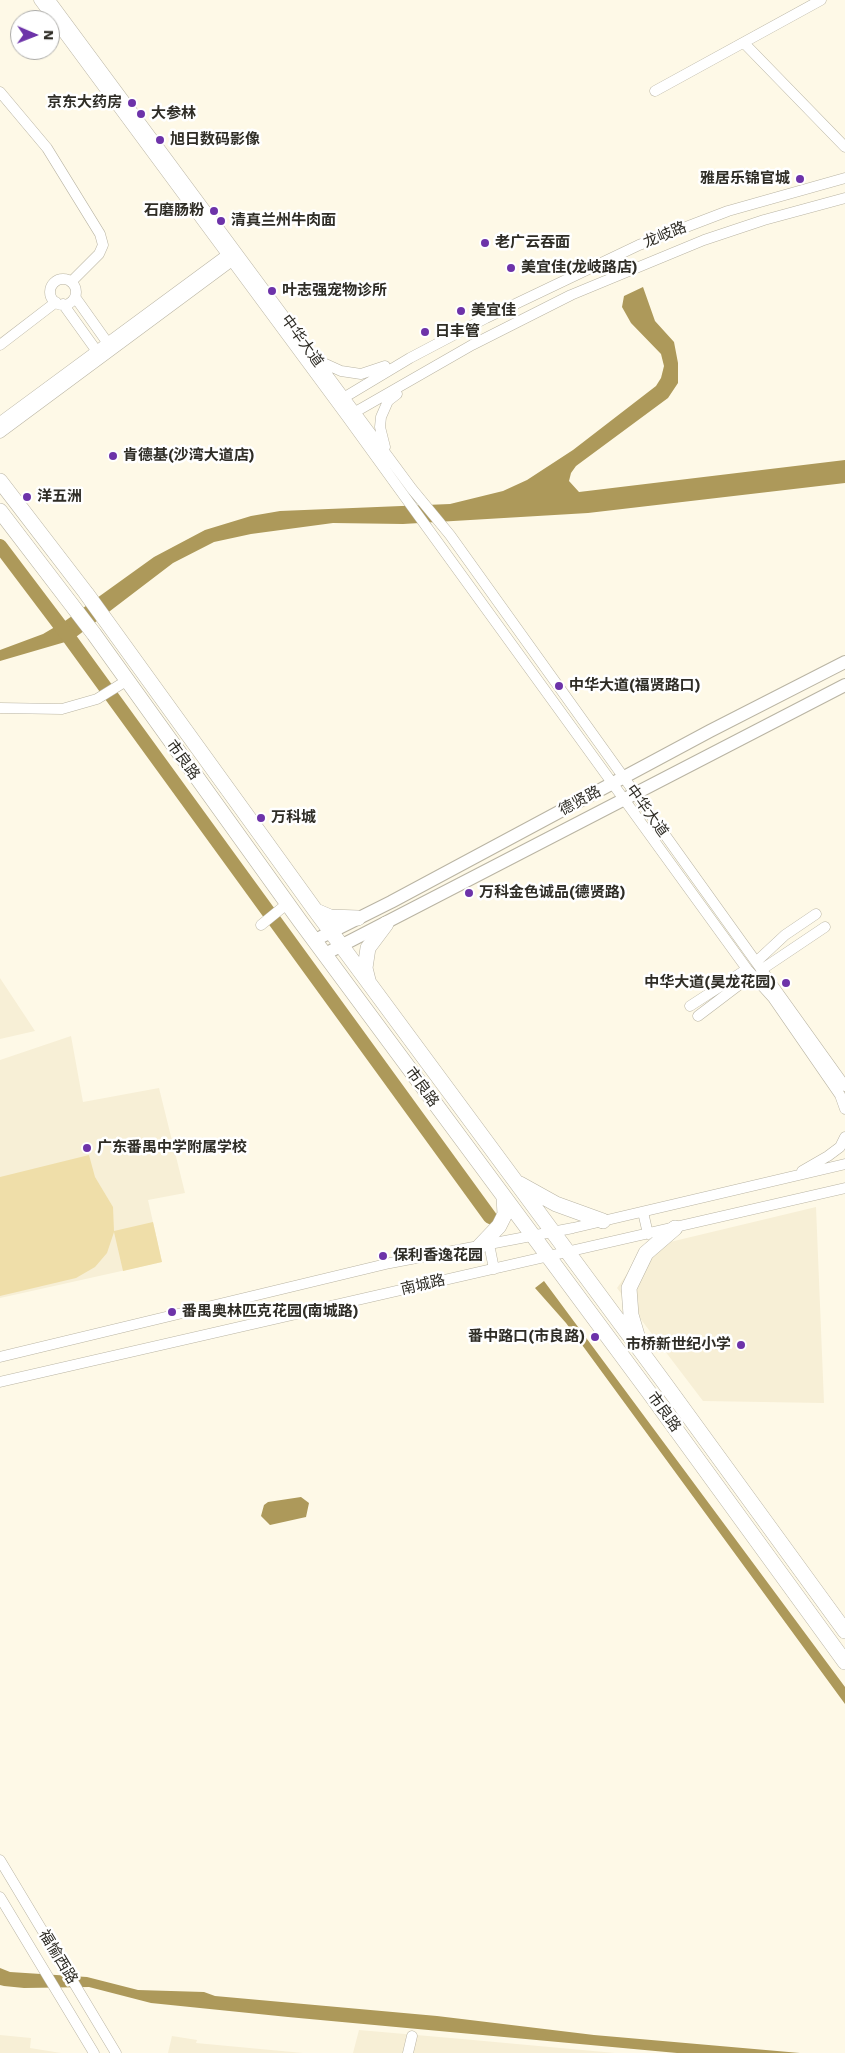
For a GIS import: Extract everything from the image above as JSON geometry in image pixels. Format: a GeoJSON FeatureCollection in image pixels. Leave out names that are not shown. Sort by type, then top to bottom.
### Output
{"type":"FeatureCollection","features":[{"type":"Feature","properties":{"kind":"highway","name":"市良路"},"geometry":{"type":"LineString","coordinates":[[0,481],[86,593],[330,931],[643,1353],[845,1631]]}},
{"type":"Feature","properties":{"kind":"highway","name":"市良路"},"geometry":{"type":"LineString","coordinates":[[0,512],[94,634],[122,683],[285,906],[325,954],[845,1662]]}},
{"type":"Feature","properties":{"kind":"highway"},"geometry":{"type":"LineString","coordinates":[[315,910],[330,917],[358,918]]}},
{"type":"Feature","properties":{"kind":"highway"},"geometry":{"type":"LineString","coordinates":[[370,984],[365,968],[368,948],[386,924]]}},
{"type":"Feature","properties":{"kind":"highway"},"geometry":{"type":"LineString","coordinates":[[516,1182],[556,1204],[603,1221]]}},
{"type":"Feature","properties":{"kind":"highway"},"geometry":{"type":"LineString","coordinates":[[484,1245],[499,1226],[504,1214],[504,1197]]}},
{"type":"Feature","properties":{"kind":"highway"},"geometry":{"type":"LineString","coordinates":[[643,1353],[631,1315],[629,1288],[646,1253],[675,1228]]}},
{"type":"Feature","properties":{"kind":"main road","name":"德贤路"},"geometry":{"type":"LineString","coordinates":[[314,940],[845,662]]}},
{"type":"Feature","properties":{"kind":"main road","name":"德贤路"},"geometry":{"type":"LineString","coordinates":[[325,954],[845,685]]}},
{"type":"Feature","properties":{"kind":"street","name":"中华大道"},"geometry":{"type":"LineString","coordinates":[[39,0],[233,255],[316,360],[340,400]]}},
{"type":"Feature","properties":{"kind":"street","name":"中华大道"},"geometry":{"type":"LineString","coordinates":[[50,0],[233,255],[351,415],[396,487],[612,784],[630,797],[656,822],[759,966],[843,1090],[845,1109]]}},
{"type":"Feature","properties":{"kind":"street"},"geometry":{"type":"LineString","coordinates":[[655,91],[821,0]]}},
{"type":"Feature","properties":{"kind":"street"},"geometry":{"type":"LineString","coordinates":[[744,43],[845,147]]}},
{"type":"Feature","properties":{"kind":"street"},"geometry":{"type":"LineString","coordinates":[[0,92],[47,148],[100,234],[103,245],[99,254],[71,282]]}},
{"type":"Feature","properties":{"kind":"street","name":"龙岐路"},"geometry":{"type":"LineString","coordinates":[[340,400],[432,346],[560,281],[661,236],[758,202],[845,178]]}},
{"type":"Feature","properties":{"kind":"street","name":"龙岐路"},"geometry":{"type":"LineString","coordinates":[[351,415],[438,365],[571,295],[661,257],[756,223],[845,198]]}},
{"type":"Feature","properties":{"kind":"street"},"geometry":{"type":"LineString","coordinates":[[0,422],[107,342],[233,255]]}},
{"type":"Feature","properties":{"kind":"street"},"geometry":{"type":"LineString","coordinates":[[0,433],[233,255]]}},
{"type":"Feature","properties":{"kind":"street"},"geometry":{"type":"LineString","coordinates":[[0,345],[59,303],[70,302],[76,290],[71,282],[62,279],[54,283],[50,290],[59,303],[96,350]]}},
{"type":"Feature","properties":{"kind":"street"},"geometry":{"type":"LineString","coordinates":[[74,297],[107,342]]}},
{"type":"Feature","properties":{"kind":"street"},"geometry":{"type":"LineString","coordinates":[[316,360],[341,371],[369,373],[432,346]]}},
{"type":"Feature","properties":{"kind":"street"},"geometry":{"type":"LineString","coordinates":[[387,456],[380,427],[383,409],[388,401],[438,365]]}},
{"type":"Feature","properties":{"kind":"street","name":"中华大道"},"geometry":{"type":"LineString","coordinates":[[351,415],[387,456],[450,536],[624,778],[630,797],[645,829],[749,972],[773,998],[843,1090]]}},
{"type":"Feature","properties":{"kind":"street"},"geometry":{"type":"LineString","coordinates":[[0,708],[62,708],[97,699],[122,683]]}},
{"type":"Feature","properties":{"kind":"street"},"geometry":{"type":"LineString","coordinates":[[645,829],[656,822]]}},
{"type":"Feature","properties":{"kind":"street"},"geometry":{"type":"LineString","coordinates":[[261,925],[285,906]]}},
{"type":"Feature","properties":{"kind":"street"},"geometry":{"type":"LineString","coordinates":[[759,966],[785,935],[816,914]]}},
{"type":"Feature","properties":{"kind":"street"},"geometry":{"type":"LineString","coordinates":[[759,966],[826,927]]}},
{"type":"Feature","properties":{"kind":"street"},"geometry":{"type":"LineString","coordinates":[[690,1006],[749,972]]}},
{"type":"Feature","properties":{"kind":"street"},"geometry":{"type":"LineString","coordinates":[[698,1016],[749,972]]}},
{"type":"Feature","properties":{"kind":"street"},"geometry":{"type":"LineString","coordinates":[[793,1176],[840,1147],[845,1137]]}},
{"type":"Feature","properties":{"kind":"street","name":"南城路"},"geometry":{"type":"LineString","coordinates":[[0,1357],[390,1263],[553,1232],[845,1164]]}},
{"type":"Feature","properties":{"kind":"street","name":"南城路"},"geometry":{"type":"LineString","coordinates":[[0,1382],[845,1188]]}},
{"type":"Feature","properties":{"kind":"street"},"geometry":{"type":"LineString","coordinates":[[643,1212],[648,1234]]}},
{"type":"Feature","properties":{"kind":"street"},"geometry":{"type":"LineString","coordinates":[[484,1245],[494,1269]]}},
{"type":"Feature","properties":{"kind":"street","name":"福愉西路"},"geometry":{"type":"LineString","coordinates":[[0,1860],[116,2053]]}},
{"type":"Feature","properties":{"kind":"street","name":"福愉西路"},"geometry":{"type":"LineString","coordinates":[[0,1897],[93,2052]]}},
{"type":"Feature","properties":{"kind":"street"},"geometry":{"type":"LineString","coordinates":[[408,2053],[412,2036]]}},
{"type":"Feature","properties":{"kind":"shaded area"},"geometry":{"type":"Polygon","coordinates":[[[643,287],[655,321],[674,342],[678,363],[678,383],[668,398],[576,466],[571,473],[569,481],[579,492],[845,460],[845,483],[588,513],[403,524],[333,523],[251,534],[214,542],[173,563],[72,640],[0,661],[0,650],[43,634],[65,621],[154,557],[205,530],[251,516],[280,511],[450,504],[503,491],[527,480],[573,450],[656,386],[661,378],[664,366],[661,354],[631,323],[622,307],[624,296],[643,287]]]}},
{"type":"Feature","properties":{"kind":"shaded area"},"geometry":{"type":"Polygon","coordinates":[[[0,978],[35,1031],[0,1039],[0,978]]]}},
{"type":"Feature","properties":{"kind":"shaded area","name":"广东番禺中学附属学校"},"geometry":{"type":"Polygon","coordinates":[[[71,1036],[83,1102],[159,1088],[185,1193],[148,1200],[162,1262],[0,1298],[0,1060],[71,1036]]]}},
{"type":"Feature","properties":{"kind":"shaded area"},"geometry":{"type":"Polygon","coordinates":[[[89,1155],[95,1177],[113,1207],[114,1231],[153,1222],[162,1262],[123,1271],[114,1232],[107,1253],[95,1267],[76,1278],[0,1296],[0,1177],[89,1155]]]}},
{"type":"Feature","properties":{"kind":"shaded area","name":"市桥新世纪小学"},"geometry":{"type":"Polygon","coordinates":[[[816,1207],[824,1403],[703,1401],[617,1288],[645,1248],[816,1207]]]}},
{"type":"Feature","properties":{"kind":"shaded area"},"geometry":{"type":"Polygon","coordinates":[[[544,1281],[845,1687],[845,1704],[566,1323],[535,1288],[544,1281]]]}},
{"type":"Feature","properties":{"kind":"shaded area"},"geometry":{"type":"Polygon","coordinates":[[[301,1497],[309,1503],[306,1517],[270,1525],[261,1516],[264,1505],[268,1502],[301,1497]]]}},
{"type":"Feature","properties":{"kind":"shaded area"},"geometry":{"type":"Polygon","coordinates":[[[0,1968],[10,1972],[87,1977],[138,1990],[204,1992],[215,1996],[437,2016],[594,2035],[800,2053],[677,2053],[151,2003],[89,1987],[24,1988],[4,1986],[0,1985],[0,1968]]]}},
{"type":"Feature","properties":{"kind":"shaded area"},"geometry":{"type":"Polygon","coordinates":[[[359,2030],[462,2039],[615,2053],[353,2053],[359,2030]]]}},
{"type":"Feature","properties":{"kind":"shaded area"},"geometry":{"type":"Polygon","coordinates":[[[0,2035],[31,2038],[30,2048],[61,2053],[0,2053],[0,2035]]]}},
{"type":"Feature","properties":{"kind":"shaded area"},"geometry":{"type":"Polygon","coordinates":[[[172,2036],[197,2040],[196,2043],[303,2053],[168,2053],[172,2036]]]}},
{"type":"Feature","properties":{"kind":"waterway"},"geometry":{"type":"LineString","coordinates":[[0,546],[65,632],[490,1217]]}},
{"type":"Feature","properties":{"kind":"place","name":"京东大药房"},"geometry":{"type":"Point","coordinates":[132,103]}},
{"type":"Feature","properties":{"kind":"place","name":"大参林"},"geometry":{"type":"Point","coordinates":[141,114]}},
{"type":"Feature","properties":{"kind":"place","name":"旭日数码影像"},"geometry":{"type":"Point","coordinates":[160,140]}},
{"type":"Feature","properties":{"kind":"place","name":"雅居乐锦官城"},"geometry":{"type":"Point","coordinates":[800,179]}},
{"type":"Feature","properties":{"kind":"place","name":"石磨肠粉"},"geometry":{"type":"Point","coordinates":[214,211]}},
{"type":"Feature","properties":{"kind":"place","name":"清真兰州牛肉面"},"geometry":{"type":"Point","coordinates":[221,221]}},
{"type":"Feature","properties":{"kind":"place","name":"老广云吞面"},"geometry":{"type":"Point","coordinates":[485,243]}},
{"type":"Feature","properties":{"kind":"place","name":"美宜佳(龙岐路店)"},"geometry":{"type":"Point","coordinates":[511,268]}},
{"type":"Feature","properties":{"kind":"place","name":"叶志强宠物诊所"},"geometry":{"type":"Point","coordinates":[272,291]}},
{"type":"Feature","properties":{"kind":"place","name":"美宜佳"},"geometry":{"type":"Point","coordinates":[461,311]}},
{"type":"Feature","properties":{"kind":"place","name":"日丰管"},"geometry":{"type":"Point","coordinates":[425,332]}},
{"type":"Feature","properties":{"kind":"place","name":"肯德基(沙湾大道店)"},"geometry":{"type":"Point","coordinates":[113,456]}},
{"type":"Feature","properties":{"kind":"place","name":"洋五洲"},"geometry":{"type":"Point","coordinates":[27,497]}},
{"type":"Feature","properties":{"kind":"place","name":"中华大道(福贤路口)"},"geometry":{"type":"Point","coordinates":[559,686]}},
{"type":"Feature","properties":{"kind":"place","name":"万科城"},"geometry":{"type":"Point","coordinates":[261,818]}},
{"type":"Feature","properties":{"kind":"place","name":"万科金色诚品(德贤路)"},"geometry":{"type":"Point","coordinates":[469,893]}},
{"type":"Feature","properties":{"kind":"place","name":"中华大道(昊龙花园)"},"geometry":{"type":"Point","coordinates":[786,983]}},
{"type":"Feature","properties":{"kind":"place","name":"广东番禺中学附属学校"},"geometry":{"type":"Point","coordinates":[87,1148]}},
{"type":"Feature","properties":{"kind":"place","name":"保利香逸花园"},"geometry":{"type":"Point","coordinates":[383,1256]}},
{"type":"Feature","properties":{"kind":"place","name":"番禺奥林匹克花园(南城路)"},"geometry":{"type":"Point","coordinates":[172,1312]}},
{"type":"Feature","properties":{"kind":"place","name":"番中路口(市良路)"},"geometry":{"type":"Point","coordinates":[595,1337]}},
{"type":"Feature","properties":{"kind":"place","name":"市桥新世纪小学"},"geometry":{"type":"Point","coordinates":[741,1345]}}]}
